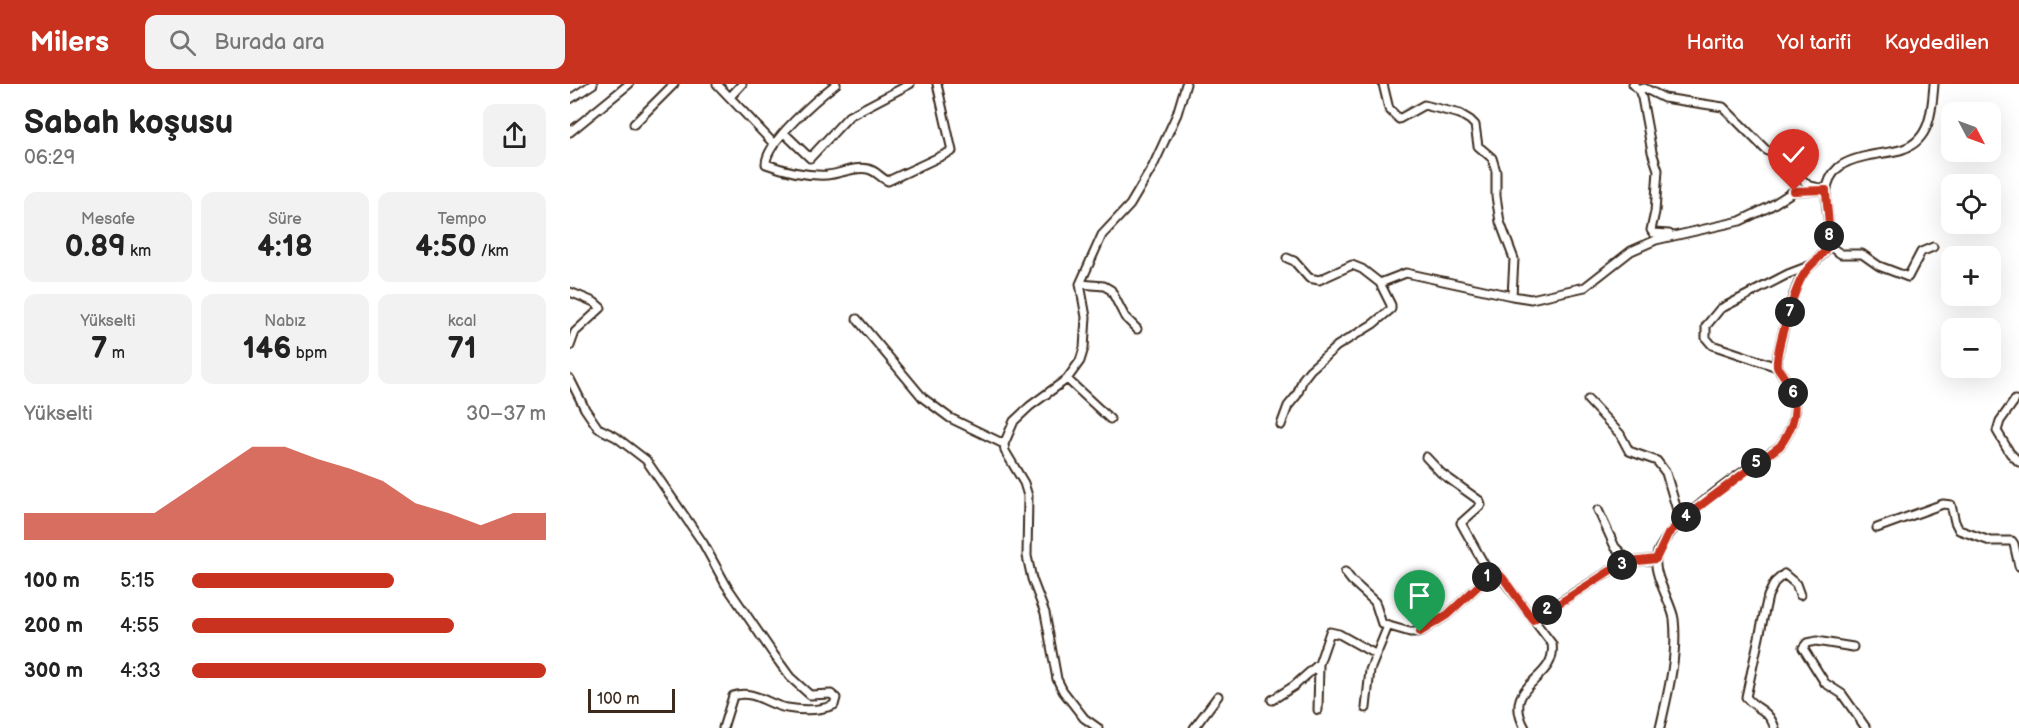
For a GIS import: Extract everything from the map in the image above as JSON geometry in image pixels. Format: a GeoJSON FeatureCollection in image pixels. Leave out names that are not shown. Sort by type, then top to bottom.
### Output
{"type":"FeatureCollection","features":[{"type":"Feature","properties":{"kind":"street"},"geometry":{"type":"LineString","coordinates":[[570,99],[593,84]]}},
{"type":"Feature","properties":{"kind":"street"},"geometry":{"type":"LineString","coordinates":[[570,132],[629,84]]}},
{"type":"Feature","properties":{"kind":"street"},"geometry":{"type":"LineString","coordinates":[[634,124],[674,84]]}},
{"type":"Feature","properties":{"kind":"street"},"geometry":{"type":"LineString","coordinates":[[717,84],[774,144]]}},
{"type":"Feature","properties":{"kind":"street"},"geometry":{"type":"LineString","coordinates":[[730,97],[742,84]]}},
{"type":"Feature","properties":{"kind":"street"},"geometry":{"type":"LineString","coordinates":[[836,84],[813,102],[774,144],[766,156],[766,164],[789,172],[828,175],[844,170],[866,168],[875,171],[888,181],[952,151],[938,84]]}},
{"type":"Feature","properties":{"kind":"street"},"geometry":{"type":"LineString","coordinates":[[784,133],[810,158],[849,116],[910,84]]}},
{"type":"Feature","properties":{"kind":"street"},"geometry":{"type":"LineString","coordinates":[[1098,728],[1083,718],[1057,679],[1045,613],[1032,579],[1027,555],[1028,496],[1024,483],[1005,451],[1004,444],[1014,421],[1030,406],[1067,379],[1080,361],[1084,348],[1086,317],[1080,284],[1102,235],[1130,205],[1153,166],[1177,114],[1186,84]]}},
{"type":"Feature","properties":{"kind":"street"},"geometry":{"type":"LineString","coordinates":[[1383,84],[1389,109],[1399,119],[1424,105],[1460,114],[1475,125],[1478,146],[1491,158],[1496,171],[1496,196],[1500,222],[1514,259],[1512,296]]}},
{"type":"Feature","properties":{"kind":"street"},"geometry":{"type":"LineString","coordinates":[[1633,84],[1639,90],[1658,170],[1656,212],[1651,230],[1653,233],[1674,235]]}},
{"type":"Feature","properties":{"kind":"street"},"geometry":{"type":"LineString","coordinates":[[1660,728],[1674,652],[1674,617],[1662,587],[1656,559],[1668,534],[1688,515],[1780,446],[1788,435],[1796,411],[1795,397],[1776,362],[1802,276],[1827,248],[1829,238],[1826,190],[1838,168],[1855,159],[1903,149],[1916,142],[1926,130],[1932,110],[1934,84]]}},
{"type":"Feature","properties":{"kind":"street"},"geometry":{"type":"LineString","coordinates":[[1639,90],[1644,88],[1664,98],[1723,107],[1765,149],[1780,159],[1808,185],[1826,190]]}},
{"type":"Feature","properties":{"kind":"street"},"geometry":{"type":"LineString","coordinates":[[1380,283],[1406,273],[1531,299],[1585,287],[1631,250],[1674,235],[1740,221],[1769,207],[1794,191],[1826,190]]}},
{"type":"Feature","properties":{"kind":"street"},"geometry":{"type":"LineString","coordinates":[[1827,248],[1841,254],[1862,254],[1879,266],[1908,276],[1921,252],[1933,247]]}},
{"type":"Feature","properties":{"kind":"street"},"geometry":{"type":"LineString","coordinates":[[1281,425],[1288,406],[1297,395],[1303,379],[1310,370],[1337,346],[1373,324],[1391,309],[1380,283],[1362,269],[1352,266],[1319,280],[1309,279],[1294,261],[1287,258]]}},
{"type":"Feature","properties":{"kind":"street"},"geometry":{"type":"LineString","coordinates":[[1777,367],[1713,345],[1706,338],[1706,326],[1720,309],[1788,274],[1809,266]]}},
{"type":"Feature","properties":{"kind":"street"},"geometry":{"type":"LineString","coordinates":[[1080,284],[1104,285],[1111,290],[1125,317],[1137,328]]}},
{"type":"Feature","properties":{"kind":"street"},"geometry":{"type":"LineString","coordinates":[[570,292],[594,302],[601,308],[575,332],[570,346]]}},
{"type":"Feature","properties":{"kind":"street"},"geometry":{"type":"LineString","coordinates":[[857,319],[923,398],[951,418],[1004,444]]}},
{"type":"Feature","properties":{"kind":"street"},"geometry":{"type":"LineString","coordinates":[[570,379],[598,429],[616,438],[646,460],[703,543],[726,585],[790,677],[810,695],[831,694],[836,698],[834,705],[820,711],[787,708],[744,693],[733,696],[723,728]]}},
{"type":"Feature","properties":{"kind":"street"},"geometry":{"type":"LineString","coordinates":[[1067,379],[1110,419]]}},
{"type":"Feature","properties":{"kind":"street"},"geometry":{"type":"LineString","coordinates":[[1588,400],[1620,434],[1629,451],[1657,461],[1666,473],[1677,510],[1688,515]]}},
{"type":"Feature","properties":{"kind":"street"},"geometry":{"type":"LineString","coordinates":[[2015,400],[2000,421],[1997,431],[2010,453],[2019,462]]}},
{"type":"Feature","properties":{"kind":"street"},"geometry":{"type":"LineString","coordinates":[[1426,457],[1441,473],[1480,501],[1481,505],[1461,524],[1490,575]]}},
{"type":"Feature","properties":{"kind":"street"},"geometry":{"type":"LineString","coordinates":[[1877,528],[1943,504],[1951,505],[1959,530],[1990,541],[2012,541],[2019,566]]}},
{"type":"Feature","properties":{"kind":"street"},"geometry":{"type":"LineString","coordinates":[[1598,510],[1615,547],[1630,562]]}},
{"type":"Feature","properties":{"kind":"street"},"geometry":{"type":"LineString","coordinates":[[1533,620],[1616,567],[1630,562],[1656,559]]}},
{"type":"Feature","properties":{"kind":"street"},"geometry":{"type":"LineString","coordinates":[[1345,572],[1375,602],[1382,624],[1420,632],[1447,615],[1490,575],[1498,573],[1552,644],[1552,657],[1520,697],[1518,712],[1525,728]]}},
{"type":"Feature","properties":{"kind":"street"},"geometry":{"type":"LineString","coordinates":[[1775,728],[1762,708],[1751,703],[1746,697],[1753,673],[1764,609],[1775,582],[1784,574],[1796,584],[1800,595]]}},
{"type":"Feature","properties":{"kind":"street"},"geometry":{"type":"LineString","coordinates":[[1366,708],[1370,670],[1388,626]]}},
{"type":"Feature","properties":{"kind":"street"},"geometry":{"type":"LineString","coordinates":[[1318,710],[1318,664],[1327,637],[1332,631],[1375,654]]}},
{"type":"Feature","properties":{"kind":"street"},"geometry":{"type":"LineString","coordinates":[[1853,647],[1816,641],[1807,643],[1803,648],[1825,682],[1842,694],[1866,728]]}},
{"type":"Feature","properties":{"kind":"street"},"geometry":{"type":"LineString","coordinates":[[1272,700],[1294,686],[1318,664]]}},
{"type":"Feature","properties":{"kind":"street"},"geometry":{"type":"LineString","coordinates":[[1194,728],[1218,696]]}},
{"type":"Feature","properties":{"kind":"route"},"geometry":{"type":"LineString","coordinates":[[1420,632],[1447,615],[1490,575],[1498,573],[1503,578],[1533,620],[1616,567],[1630,562],[1656,559],[1668,534],[1688,515],[1780,446],[1788,435],[1796,411],[1795,397],[1776,362],[1802,276],[1827,248],[1829,238],[1826,190],[1794,191]]}}]}
